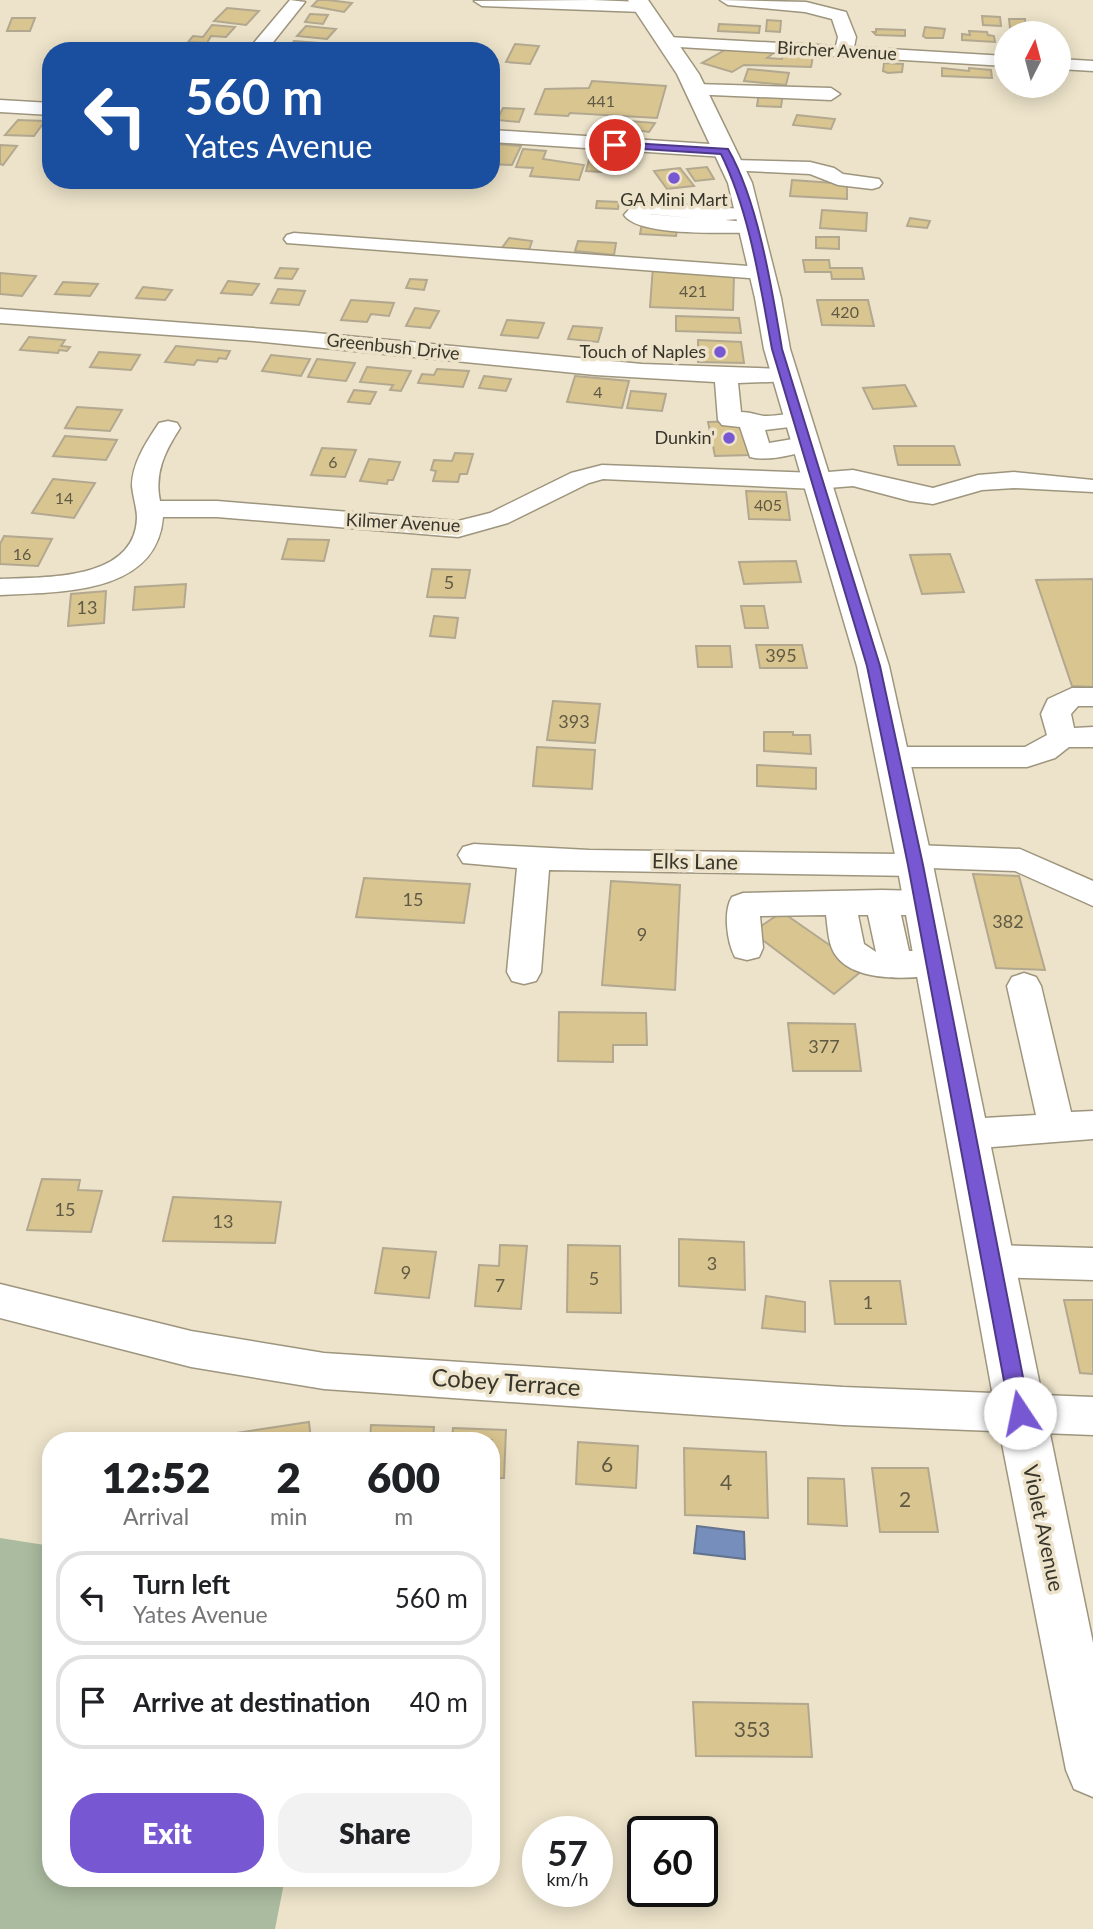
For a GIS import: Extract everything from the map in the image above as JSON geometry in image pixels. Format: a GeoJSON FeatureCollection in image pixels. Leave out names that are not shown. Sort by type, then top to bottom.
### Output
{"type":"FeatureCollection","features":[{"type":"Feature","properties":{"kind":"main road","name":"Violet Avenue"},"geometry":{"type":"LineString","coordinates":[[654,18],[695,89],[740,183],[785,376],[873,666],[923,903],[1020,1413],[1093,1770]]}},
{"type":"Feature","properties":{"kind":"street"},"geometry":{"type":"LineString","coordinates":[[728,0],[806,7],[840,16],[847,37],[844,51]]}},
{"type":"Feature","properties":{"kind":"street","name":"Bircher Avenue"},"geometry":{"type":"LineString","coordinates":[[482,1],[654,18],[844,51],[994,60]]}},
{"type":"Feature","properties":{"kind":"street"},"geometry":{"type":"LineString","coordinates":[[264,42],[297,2]]}},
{"type":"Feature","properties":{"kind":"street"},"geometry":{"type":"LineString","coordinates":[[1071,65],[1093,66]]}},
{"type":"Feature","properties":{"kind":"street"},"geometry":{"type":"LineString","coordinates":[[695,89],[831,94]]}},
{"type":"Feature","properties":{"kind":"street"},"geometry":{"type":"LineString","coordinates":[[0,106],[42,108]]}},
{"type":"Feature","properties":{"kind":"street"},"geometry":{"type":"LineString","coordinates":[[500,137],[810,168],[827,172],[838,179],[872,183]]}},
{"type":"Feature","properties":{"kind":"street"},"geometry":{"type":"LineString","coordinates":[[294,239],[762,273]]}},
{"type":"Feature","properties":{"kind":"street","name":"Greenbush Drive"},"geometry":{"type":"LineString","coordinates":[[0,316],[269,335],[628,372],[785,376]]}},
{"type":"Feature","properties":{"kind":"street"},"geometry":{"type":"LineString","coordinates":[[726,376],[730,420],[751,419],[759,452],[802,432]]}},
{"type":"Feature","properties":{"kind":"street"},"geometry":{"type":"LineString","coordinates":[[0,587],[76,583],[119,568],[142,545],[150,518],[145,481],[156,446],[168,428]]}},
{"type":"Feature","properties":{"kind":"street","name":"Kilmer Avenue"},"geometry":{"type":"LineString","coordinates":[[148,509],[217,509],[458,529],[499,518],[580,478],[602,472],[816,481],[853,478],[882,483],[910,493],[933,496],[978,483],[1014,480],[1088,486]]}},
{"type":"Feature","properties":{"kind":"street"},"geometry":{"type":"LineString","coordinates":[[1062,738],[1056,714],[1058,706],[1083,697]]}},
{"type":"Feature","properties":{"kind":"street"},"geometry":{"type":"LineString","coordinates":[[893,757],[1027,757],[1045,751],[1062,738],[1093,737]]}},
{"type":"Feature","properties":{"kind":"street","name":"Elks Lane"},"geometry":{"type":"LineString","coordinates":[[474,855],[589,861],[1020,860],[1093,895]]}},
{"type":"Feature","properties":{"kind":"street"},"geometry":{"type":"LineString","coordinates":[[524,972],[534,858]]}},
{"type":"Feature","properties":{"kind":"street"},"geometry":{"type":"LineString","coordinates":[[882,902],[895,964]]}},
{"type":"Feature","properties":{"kind":"street"},"geometry":{"type":"LineString","coordinates":[[840,903],[849,950],[868,964],[934,963]]}},
{"type":"Feature","properties":{"kind":"street"},"geometry":{"type":"LineString","coordinates":[[747,948],[743,905],[923,903]]}},
{"type":"Feature","properties":{"kind":"street"},"geometry":{"type":"LineString","coordinates":[[1024,986],[1057,1128]]}},
{"type":"Feature","properties":{"kind":"street"},"geometry":{"type":"LineString","coordinates":[[967,1134],[1093,1125]]}},
{"type":"Feature","properties":{"kind":"street"},"geometry":{"type":"LineString","coordinates":[[991,1261],[1093,1264]]}},
{"type":"Feature","properties":{"kind":"street","name":"Cobey Terrace"},"geometry":{"type":"LineString","coordinates":[[0,1301],[191,1349],[324,1371],[843,1406],[1093,1416]]}},
{"type":"Feature","properties":{"kind":"green space"},"geometry":{"type":"Polygon","coordinates":[[[0,1538],[42,1545],[42,1887],[283,1887],[275,1929],[0,1929],[0,1538]]]}},
{"type":"Feature","properties":{"kind":"water"},"geometry":{"type":"Polygon","coordinates":[[[697,1526],[744,1532],[745,1559],[694,1553],[697,1526]]]}},
{"type":"Feature","properties":{"kind":"building"},"geometry":{"type":"Polygon","coordinates":[[[318,0],[352,3],[344,12],[312,6],[318,0]]]}},
{"type":"Feature","properties":{"kind":"building"},"geometry":{"type":"Polygon","coordinates":[[[227,8],[259,11],[246,25],[214,21],[227,8]]]}},
{"type":"Feature","properties":{"kind":"building"},"geometry":{"type":"Polygon","coordinates":[[[310,14],[328,15],[323,24],[305,22],[310,14]]]}},
{"type":"Feature","properties":{"kind":"building"},"geometry":{"type":"Polygon","coordinates":[[[982,16],[1000,17],[1000,21],[994,21],[994,26],[983,25],[982,16]]]}},
{"type":"Feature","properties":{"kind":"building"},"geometry":{"type":"Polygon","coordinates":[[[12,18],[35,18],[30,31],[7,31],[12,18]]]}},
{"type":"Feature","properties":{"kind":"building"},"geometry":{"type":"Polygon","coordinates":[[[1009,19],[1025,21],[1009,21],[1009,19]]]}},
{"type":"Feature","properties":{"kind":"building"},"geometry":{"type":"Polygon","coordinates":[[[767,20],[781,21],[780,32],[766,31],[767,20]]]}},
{"type":"Feature","properties":{"kind":"building"},"geometry":{"type":"Polygon","coordinates":[[[719,24],[760,26],[759,33],[718,31],[719,24]]]}},
{"type":"Feature","properties":{"kind":"building"},"geometry":{"type":"Polygon","coordinates":[[[212,25],[235,27],[226,37],[211,36],[208,42],[188,42],[193,36],[203,37],[212,25]]]}},
{"type":"Feature","properties":{"kind":"building"},"geometry":{"type":"Polygon","coordinates":[[[306,26],[336,29],[327,39],[297,36],[306,26]]]}},
{"type":"Feature","properties":{"kind":"building"},"geometry":{"type":"Polygon","coordinates":[[[925,27],[945,29],[943,38],[926,38],[923,36],[925,27]]]}},
{"type":"Feature","properties":{"kind":"building"},"geometry":{"type":"Polygon","coordinates":[[[876,29],[905,30],[905,36],[876,35],[873,32],[876,32],[876,29]]]}},
{"type":"Feature","properties":{"kind":"building"},"geometry":{"type":"Polygon","coordinates":[[[969,31],[987,32],[988,35],[994,36],[994,42],[962,40],[962,34],[970,35],[969,31]]]}},
{"type":"Feature","properties":{"kind":"building"},"geometry":{"type":"Polygon","coordinates":[[[515,44],[539,46],[530,64],[506,62],[515,44]]]}},
{"type":"Feature","properties":{"kind":"building"},"geometry":{"type":"Polygon","coordinates":[[[732,46],[775,52],[767,58],[782,59],[784,49],[814,51],[811,67],[744,65],[732,72],[702,63],[732,46]]]}},
{"type":"Feature","properties":{"kind":"building"},"geometry":{"type":"Polygon","coordinates":[[[884,63],[903,64],[902,72],[883,71],[884,63]]]}},
{"type":"Feature","properties":{"kind":"building"},"geometry":{"type":"Polygon","coordinates":[[[942,68],[991,70],[992,78],[942,76],[942,68]]]}},
{"type":"Feature","properties":{"kind":"building"},"geometry":{"type":"Polygon","coordinates":[[[748,69],[789,73],[786,85],[744,81],[748,69]]]}},
{"type":"Feature","properties":{"kind":"building"},"geometry":{"type":"Polygon","coordinates":[[[592,81],[666,86],[657,118],[570,113],[568,116],[535,114],[545,89],[589,88],[592,81]]]}},
{"type":"Feature","properties":{"kind":"building"},"geometry":{"type":"Polygon","coordinates":[[[759,92],[783,93],[781,107],[757,106],[759,92]]]}},
{"type":"Feature","properties":{"kind":"building"},"geometry":{"type":"Polygon","coordinates":[[[503,108],[524,109],[519,122],[500,120],[503,108]]]}},
{"type":"Feature","properties":{"kind":"building"},"geometry":{"type":"Polygon","coordinates":[[[797,115],[835,119],[831,129],[793,125],[797,115]]]}},
{"type":"Feature","properties":{"kind":"building"},"geometry":{"type":"Polygon","coordinates":[[[18,120],[42,121],[34,136],[5,135],[18,120]]]}},
{"type":"Feature","properties":{"kind":"building"},"geometry":{"type":"Polygon","coordinates":[[[630,121],[655,123],[649,132],[620,128],[622,124],[629,124],[630,121]]]}},
{"type":"Feature","properties":{"kind":"building"},"geometry":{"type":"Polygon","coordinates":[[[500,144],[521,146],[512,165],[500,164],[500,144]]]}},
{"type":"Feature","properties":{"kind":"building"},"geometry":{"type":"Polygon","coordinates":[[[0,145],[17,146],[3,165],[0,164],[0,145]]]}},
{"type":"Feature","properties":{"kind":"building"},"geometry":{"type":"Polygon","coordinates":[[[523,149],[546,151],[543,159],[584,165],[579,180],[530,176],[533,168],[516,167],[523,149]]]}},
{"type":"Feature","properties":{"kind":"building"},"geometry":{"type":"Polygon","coordinates":[[[590,156],[620,158],[616,173],[586,171],[590,156]]]}},
{"type":"Feature","properties":{"kind":"building"},"geometry":{"type":"Polygon","coordinates":[[[707,167],[714,179],[695,181],[687,169],[707,167]]]}},
{"type":"Feature","properties":{"kind":"building","name":"GA Mini Mart"},"geometry":{"type":"Polygon","coordinates":[[[680,168],[694,186],[667,189],[654,171],[680,168]]]}},
{"type":"Feature","properties":{"kind":"building"},"geometry":{"type":"Polygon","coordinates":[[[792,180],[847,184],[847,199],[790,196],[792,180]]]}},
{"type":"Feature","properties":{"kind":"building"},"geometry":{"type":"Polygon","coordinates":[[[597,201],[619,202],[618,209],[596,208],[597,201]]]}},
{"type":"Feature","properties":{"kind":"building"},"geometry":{"type":"Polygon","coordinates":[[[822,210],[867,213],[866,231],[820,228],[822,210]]]}},
{"type":"Feature","properties":{"kind":"building"},"geometry":{"type":"Polygon","coordinates":[[[910,218],[930,221],[927,228],[907,226],[910,218]]]}},
{"type":"Feature","properties":{"kind":"building"},"geometry":{"type":"Polygon","coordinates":[[[642,223],[678,225],[676,236],[640,234],[642,223]]]}},
{"type":"Feature","properties":{"kind":"building"},"geometry":{"type":"Polygon","coordinates":[[[816,237],[839,237],[839,249],[816,248],[816,237]]]}},
{"type":"Feature","properties":{"kind":"building"},"geometry":{"type":"Polygon","coordinates":[[[509,238],[532,241],[529,250],[502,248],[509,238]]]}},
{"type":"Feature","properties":{"kind":"building"},"geometry":{"type":"Polygon","coordinates":[[[578,241],[616,243],[614,255],[575,251],[578,241]]]}},
{"type":"Feature","properties":{"kind":"building"},"geometry":{"type":"Polygon","coordinates":[[[803,260],[829,260],[830,268],[862,268],[864,279],[832,279],[831,272],[805,272],[803,260]]]}},
{"type":"Feature","properties":{"kind":"building"},"geometry":{"type":"Polygon","coordinates":[[[653,266],[679,267],[678,273],[734,275],[733,310],[650,307],[653,266]]]}},
{"type":"Feature","properties":{"kind":"building"},"geometry":{"type":"Polygon","coordinates":[[[280,268],[298,269],[292,279],[275,278],[280,268]]]}},
{"type":"Feature","properties":{"kind":"building"},"geometry":{"type":"Polygon","coordinates":[[[0,273],[36,276],[22,296],[0,294],[0,273]]]}},
{"type":"Feature","properties":{"kind":"building"},"geometry":{"type":"Polygon","coordinates":[[[410,279],[427,280],[424,290],[406,288],[410,279]]]}},
{"type":"Feature","properties":{"kind":"building"},"geometry":{"type":"Polygon","coordinates":[[[228,281],[259,284],[252,295],[221,293],[228,281]]]}},
{"type":"Feature","properties":{"kind":"building"},"geometry":{"type":"Polygon","coordinates":[[[63,282],[98,284],[90,296],[55,294],[63,282]]]}},
{"type":"Feature","properties":{"kind":"building"},"geometry":{"type":"Polygon","coordinates":[[[143,287],[172,290],[165,300],[136,298],[143,287]]]}},
{"type":"Feature","properties":{"kind":"building"},"geometry":{"type":"Polygon","coordinates":[[[278,289],[305,291],[299,305],[271,303],[278,289]]]}},
{"type":"Feature","properties":{"kind":"building"},"geometry":{"type":"Polygon","coordinates":[[[351,300],[394,303],[389,316],[371,314],[367,322],[341,320],[351,300]]]}},
{"type":"Feature","properties":{"kind":"building"},"geometry":{"type":"Polygon","coordinates":[[[817,300],[868,300],[874,326],[822,325],[817,300]]]}},
{"type":"Feature","properties":{"kind":"building"},"geometry":{"type":"Polygon","coordinates":[[[415,308],[439,311],[430,328],[406,326],[415,308]]]}},
{"type":"Feature","properties":{"kind":"building"},"geometry":{"type":"Polygon","coordinates":[[[676,316],[739,318],[741,333],[676,331],[676,316]]]}},
{"type":"Feature","properties":{"kind":"building"},"geometry":{"type":"Polygon","coordinates":[[[507,320],[544,323],[538,338],[501,335],[507,320]]]}},
{"type":"Feature","properties":{"kind":"building"},"geometry":{"type":"Polygon","coordinates":[[[573,326],[602,328],[598,342],[568,339],[573,326]]]}},
{"type":"Feature","properties":{"kind":"building"},"geometry":{"type":"Polygon","coordinates":[[[29,337],[65,340],[61,346],[70,347],[67,351],[59,350],[58,353],[20,350],[29,337]]]}},
{"type":"Feature","properties":{"kind":"building","name":"Touch of Naples"},"geometry":{"type":"Polygon","coordinates":[[[698,340],[741,342],[744,363],[698,362],[698,340]]]}},
{"type":"Feature","properties":{"kind":"building"},"geometry":{"type":"Polygon","coordinates":[[[176,346],[230,351],[226,359],[219,358],[217,362],[197,360],[194,365],[165,362],[176,346]]]}},
{"type":"Feature","properties":{"kind":"building"},"geometry":{"type":"Polygon","coordinates":[[[99,352],[140,355],[131,370],[90,367],[99,352]]]}},
{"type":"Feature","properties":{"kind":"building"},"geometry":{"type":"Polygon","coordinates":[[[271,355],[310,359],[301,376],[262,371],[271,355]]]}},
{"type":"Feature","properties":{"kind":"building"},"geometry":{"type":"Polygon","coordinates":[[[317,359],[355,363],[346,381],[308,377],[317,359]]]}},
{"type":"Feature","properties":{"kind":"building"},"geometry":{"type":"Polygon","coordinates":[[[367,367],[411,371],[401,391],[390,390],[393,385],[360,382],[367,367]]]}},
{"type":"Feature","properties":{"kind":"building"},"geometry":{"type":"Polygon","coordinates":[[[437,369],[469,371],[463,387],[418,383],[422,374],[434,375],[437,369]]]}},
{"type":"Feature","properties":{"kind":"building"},"geometry":{"type":"Polygon","coordinates":[[[484,376],[511,379],[506,391],[479,388],[484,376]]]}},
{"type":"Feature","properties":{"kind":"building"},"geometry":{"type":"Polygon","coordinates":[[[575,376],[629,381],[622,408],[567,402],[575,376]]]}},
{"type":"Feature","properties":{"kind":"building"},"geometry":{"type":"Polygon","coordinates":[[[905,385],[916,406],[873,409],[863,388],[905,385]]]}},
{"type":"Feature","properties":{"kind":"building"},"geometry":{"type":"Polygon","coordinates":[[[354,390],[376,392],[370,404],[348,402],[354,390]]]}},
{"type":"Feature","properties":{"kind":"building"},"geometry":{"type":"Polygon","coordinates":[[[631,391],[666,394],[662,411],[627,408],[631,391]]]}},
{"type":"Feature","properties":{"kind":"building"},"geometry":{"type":"Polygon","coordinates":[[[77,407],[122,410],[110,431],[65,428],[77,407]]]}},
{"type":"Feature","properties":{"kind":"building","name":"Dunkin'"},"geometry":{"type":"Polygon","coordinates":[[[743,421],[751,455],[715,456],[708,422],[743,421]]]}},
{"type":"Feature","properties":{"kind":"building"},"geometry":{"type":"Polygon","coordinates":[[[65,436],[117,440],[106,460],[53,456],[65,436]]]}},
{"type":"Feature","properties":{"kind":"building"},"geometry":{"type":"Polygon","coordinates":[[[894,446],[954,446],[960,465],[898,465],[894,446]]]}},
{"type":"Feature","properties":{"kind":"building"},"geometry":{"type":"Polygon","coordinates":[[[322,448],[356,450],[345,477],[311,475],[322,448]]]}},
{"type":"Feature","properties":{"kind":"building"},"geometry":{"type":"Polygon","coordinates":[[[455,453],[473,454],[467,474],[460,474],[458,482],[433,481],[436,471],[431,470],[434,460],[452,461],[455,453]]]}},
{"type":"Feature","properties":{"kind":"building"},"geometry":{"type":"Polygon","coordinates":[[[369,459],[400,462],[393,480],[388,480],[387,484],[360,481],[369,459]]]}},
{"type":"Feature","properties":{"kind":"building"},"geometry":{"type":"Polygon","coordinates":[[[53,479],[95,483],[74,518],[32,513],[53,479]]]}},
{"type":"Feature","properties":{"kind":"building"},"geometry":{"type":"Polygon","coordinates":[[[746,491],[786,492],[790,520],[749,519],[746,491]]]}},
{"type":"Feature","properties":{"kind":"building"},"geometry":{"type":"Polygon","coordinates":[[[4,536],[52,539],[38,566],[0,564],[0,544],[4,536]]]}},
{"type":"Feature","properties":{"kind":"building"},"geometry":{"type":"Polygon","coordinates":[[[288,539],[329,540],[324,561],[282,559],[288,539]]]}},
{"type":"Feature","properties":{"kind":"building"},"geometry":{"type":"Polygon","coordinates":[[[950,554],[964,592],[922,594],[910,555],[950,554]]]}},
{"type":"Feature","properties":{"kind":"building"},"geometry":{"type":"Polygon","coordinates":[[[796,561],[801,582],[744,584],[739,562],[796,561]]]}},
{"type":"Feature","properties":{"kind":"building"},"geometry":{"type":"Polygon","coordinates":[[[432,569],[470,570],[465,598],[427,597],[432,569]]]}},
{"type":"Feature","properties":{"kind":"building"},"geometry":{"type":"Polygon","coordinates":[[[1093,579],[1093,687],[1072,686],[1036,580],[1093,579]]]}},
{"type":"Feature","properties":{"kind":"building"},"geometry":{"type":"Polygon","coordinates":[[[186,584],[184,607],[133,610],[135,587],[186,584]]]}},
{"type":"Feature","properties":{"kind":"building"},"geometry":{"type":"Polygon","coordinates":[[[106,591],[104,623],[68,626],[71,594],[106,591]]]}},
{"type":"Feature","properties":{"kind":"building"},"geometry":{"type":"Polygon","coordinates":[[[741,606],[764,606],[768,628],[745,628],[741,606]]]}},
{"type":"Feature","properties":{"kind":"building"},"geometry":{"type":"Polygon","coordinates":[[[434,616],[458,618],[455,638],[430,636],[434,616]]]}},
{"type":"Feature","properties":{"kind":"building"},"geometry":{"type":"Polygon","coordinates":[[[756,645],[802,645],[807,668],[760,668],[756,645]]]}},
{"type":"Feature","properties":{"kind":"building"},"geometry":{"type":"Polygon","coordinates":[[[696,646],[730,646],[732,667],[698,667],[696,646]]]}},
{"type":"Feature","properties":{"kind":"building"},"geometry":{"type":"Polygon","coordinates":[[[553,701],[600,704],[595,743],[547,740],[553,701]]]}},
{"type":"Feature","properties":{"kind":"building"},"geometry":{"type":"Polygon","coordinates":[[[764,732],[810,735],[811,754],[764,751],[764,732]]]}},
{"type":"Feature","properties":{"kind":"building"},"geometry":{"type":"Polygon","coordinates":[[[537,747],[595,750],[592,789],[533,786],[537,747]]]}},
{"type":"Feature","properties":{"kind":"building"},"geometry":{"type":"Polygon","coordinates":[[[757,765],[816,768],[816,789],[757,786],[757,765]]]}},
{"type":"Feature","properties":{"kind":"building"},"geometry":{"type":"Polygon","coordinates":[[[973,874],[1019,876],[1045,970],[996,968],[973,874]]]}},
{"type":"Feature","properties":{"kind":"building"},"geometry":{"type":"Polygon","coordinates":[[[364,878],[470,884],[464,923],[356,917],[364,878]]]}},
{"type":"Feature","properties":{"kind":"building"},"geometry":{"type":"Polygon","coordinates":[[[611,881],[680,885],[675,990],[602,985],[611,881]]]}},
{"type":"Feature","properties":{"kind":"building"},"geometry":{"type":"Polygon","coordinates":[[[782,912],[864,969],[834,994],[752,932],[782,912]]]}},
{"type":"Feature","properties":{"kind":"building"},"geometry":{"type":"Polygon","coordinates":[[[559,1012],[646,1013],[647,1045],[613,1045],[613,1062],[558,1061],[559,1012]]]}},
{"type":"Feature","properties":{"kind":"building"},"geometry":{"type":"Polygon","coordinates":[[[788,1023],[855,1024],[861,1071],[793,1071],[788,1023]]]}},
{"type":"Feature","properties":{"kind":"building"},"geometry":{"type":"Polygon","coordinates":[[[42,1179],[80,1180],[78,1190],[102,1191],[91,1232],[27,1230],[42,1179]]]}},
{"type":"Feature","properties":{"kind":"building"},"geometry":{"type":"Polygon","coordinates":[[[173,1197],[281,1202],[275,1243],[163,1241],[173,1197]]]}},
{"type":"Feature","properties":{"kind":"building"},"geometry":{"type":"Polygon","coordinates":[[[679,1239],[744,1242],[745,1290],[679,1286],[679,1239]]]}},
{"type":"Feature","properties":{"kind":"building"},"geometry":{"type":"Polygon","coordinates":[[[500,1245],[527,1246],[521,1309],[475,1306],[479,1265],[499,1266],[500,1245]]]}},
{"type":"Feature","properties":{"kind":"building"},"geometry":{"type":"Polygon","coordinates":[[[568,1245],[620,1246],[621,1313],[567,1312],[568,1245]]]}},
{"type":"Feature","properties":{"kind":"building"},"geometry":{"type":"Polygon","coordinates":[[[383,1248],[436,1252],[429,1298],[375,1293],[383,1248]]]}},
{"type":"Feature","properties":{"kind":"building"},"geometry":{"type":"Polygon","coordinates":[[[830,1281],[900,1281],[906,1324],[835,1324],[830,1281]]]}},
{"type":"Feature","properties":{"kind":"building"},"geometry":{"type":"Polygon","coordinates":[[[766,1296],[805,1302],[805,1332],[762,1328],[766,1296]]]}},
{"type":"Feature","properties":{"kind":"building"},"geometry":{"type":"Polygon","coordinates":[[[1064,1300],[1093,1300],[1093,1374],[1080,1373],[1064,1300]]]}},
{"type":"Feature","properties":{"kind":"building"},"geometry":{"type":"Polygon","coordinates":[[[309,1422],[310,1432],[243,1432],[309,1422]]]}},
{"type":"Feature","properties":{"kind":"building"},"geometry":{"type":"Polygon","coordinates":[[[371,1425],[434,1427],[434,1432],[371,1432],[371,1425]]]}},
{"type":"Feature","properties":{"kind":"building"},"geometry":{"type":"Polygon","coordinates":[[[453,1428],[506,1430],[504,1478],[500,1478],[500,1432],[453,1432],[453,1428]]]}},
{"type":"Feature","properties":{"kind":"building"},"geometry":{"type":"Polygon","coordinates":[[[578,1442],[638,1446],[636,1488],[576,1484],[578,1442]]]}},
{"type":"Feature","properties":{"kind":"building"},"geometry":{"type":"Polygon","coordinates":[[[684,1448],[766,1452],[768,1518],[685,1515],[684,1448]]]}},
{"type":"Feature","properties":{"kind":"building"},"geometry":{"type":"Polygon","coordinates":[[[872,1468],[928,1468],[938,1532],[880,1532],[872,1468]]]}},
{"type":"Feature","properties":{"kind":"building"},"geometry":{"type":"Polygon","coordinates":[[[808,1478],[844,1479],[847,1526],[808,1524],[808,1478]]]}},
{"type":"Feature","properties":{"kind":"building"},"geometry":{"type":"Polygon","coordinates":[[[693,1702],[808,1704],[812,1757],[696,1756],[693,1702]]]}},
{"type":"Feature","properties":{"kind":"place","name":"GA Mini Mart"},"geometry":{"type":"Point","coordinates":[674,178]}},
{"type":"Feature","properties":{"kind":"place","name":"Touch of Naples"},"geometry":{"type":"Point","coordinates":[720,352]}},
{"type":"Feature","properties":{"kind":"place","name":"Dunkin'"},"geometry":{"type":"Point","coordinates":[729,438]}},
{"type":"Feature","properties":{"kind":"route"},"geometry":{"type":"LineString","coordinates":[[615,145],[724,151],[740,183],[768,298],[777,349],[873,666],[915,865],[1020,1413]]}}]}
